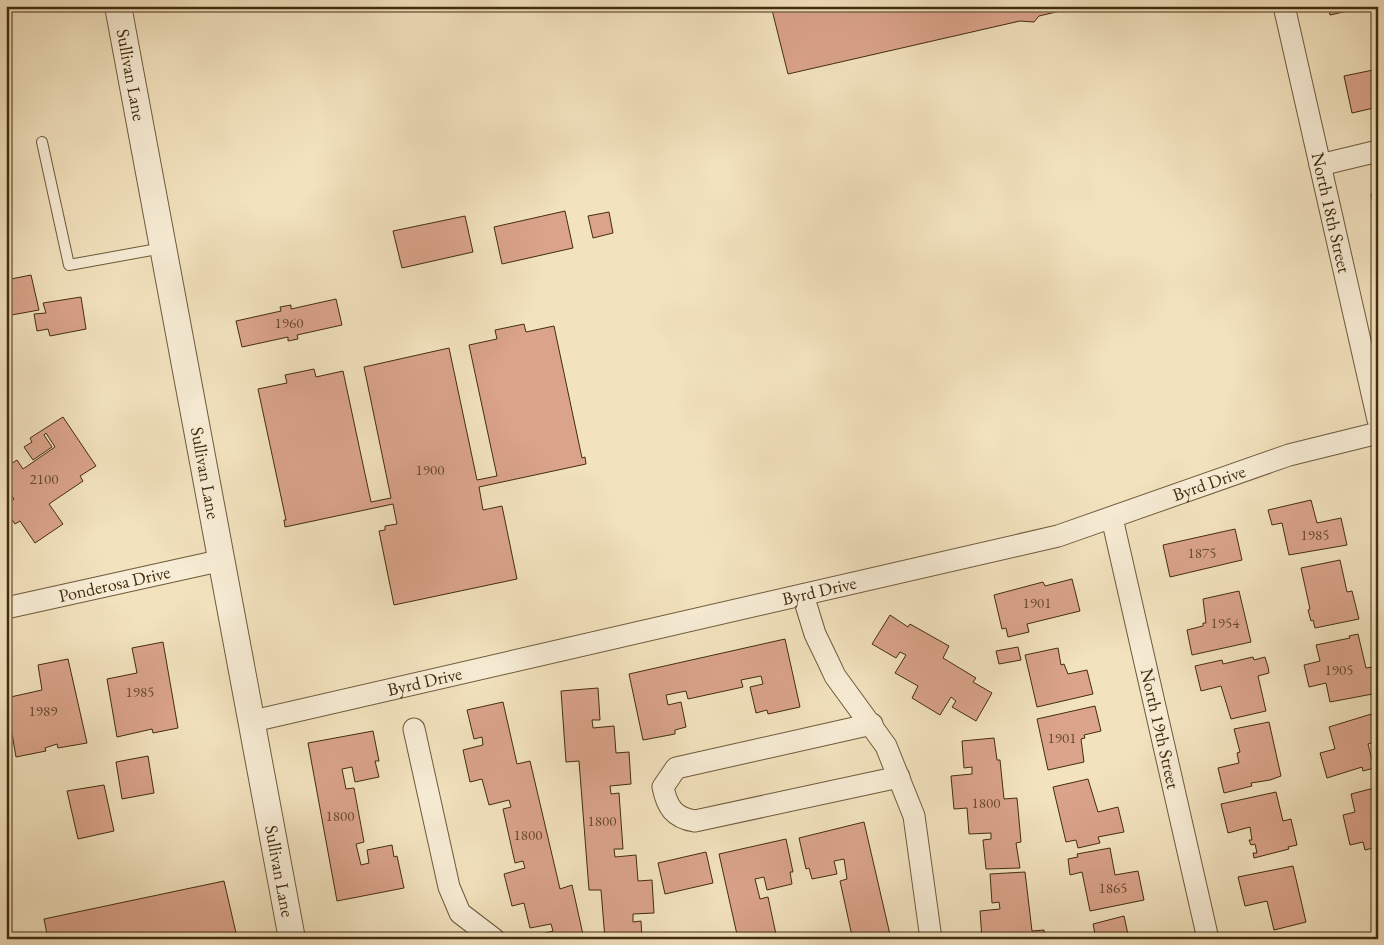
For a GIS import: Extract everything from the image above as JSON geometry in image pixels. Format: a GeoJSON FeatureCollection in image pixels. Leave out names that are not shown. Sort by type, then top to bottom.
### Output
{"type":"FeatureCollection","features":[{"type":"Feature","properties":{"kind":"street","name":"Sullivan Lane"},"geometry":{"type":"LineString","coordinates":[[118,6],[223,560],[292,939]]}},
{"type":"Feature","properties":{"kind":"street","name":"North 18th Street"},"geometry":{"type":"LineString","coordinates":[[1284,6],[1378,420]]}},
{"type":"Feature","properties":{"kind":"street"},"geometry":{"type":"LineString","coordinates":[[1320,165],[1378,151]]}},
{"type":"Feature","properties":{"kind":"street","name":"Byrd Drive"},"geometry":{"type":"LineString","coordinates":[[253,721],[1058,536],[1289,455],[1378,434]]}},
{"type":"Feature","properties":{"kind":"street","name":"North 19th Street"},"geometry":{"type":"LineString","coordinates":[[1112,518],[1208,939]]}},
{"type":"Feature","properties":{"kind":"street","name":"Ponderosa Drive"},"geometry":{"type":"LineString","coordinates":[[6,608],[223,560]]}},
{"type":"Feature","properties":{"kind":"street"},"geometry":{"type":"LineString","coordinates":[[802,595],[815,634],[835,676],[872,724],[886,746],[914,816],[931,939]]}},
{"type":"Feature","properties":{"kind":"street"},"geometry":{"type":"LineString","coordinates":[[872,724],[676,768],[663,787],[666,802],[674,813],[683,819],[695,821],[899,777]]}},
{"type":"Feature","properties":{"kind":"street"},"geometry":{"type":"LineString","coordinates":[[414,729],[448,888],[460,913],[494,939]]}},
{"type":"Feature","properties":{"kind":"lane"},"geometry":{"type":"LineString","coordinates":[[42,142],[69,265],[164,248]]}},
{"type":"Feature","properties":{"kind":"building"},"geometry":{"type":"Polygon","coordinates":[[[771,6],[1082,6],[1039,16],[1034,22],[1020,21],[788,74],[771,6]]]}},
{"type":"Feature","properties":{"kind":"building"},"geometry":{"type":"Polygon","coordinates":[[[1328,6],[1370,6],[1330,15],[1328,6]]]}},
{"type":"Feature","properties":{"kind":"building"},"geometry":{"type":"Polygon","coordinates":[[[1378,69],[1378,107],[1352,113],[1344,76],[1378,69]]]}},
{"type":"Feature","properties":{"kind":"building"},"geometry":{"type":"Polygon","coordinates":[[[1378,192],[1378,223],[1371,194],[1378,192]]]}},
{"type":"Feature","properties":{"kind":"building"},"geometry":{"type":"Polygon","coordinates":[[[565,211],[573,248],[502,264],[494,227],[565,211]]]}},
{"type":"Feature","properties":{"kind":"building"},"geometry":{"type":"Polygon","coordinates":[[[609,212],[613,233],[593,238],[588,216],[609,212]]]}},
{"type":"Feature","properties":{"kind":"building"},"geometry":{"type":"Polygon","coordinates":[[[465,216],[473,252],[402,268],[393,231],[465,216]]]}},
{"type":"Feature","properties":{"kind":"building"},"geometry":{"type":"Polygon","coordinates":[[[6,246],[10,271],[6,272],[6,246]]]}},
{"type":"Feature","properties":{"kind":"building"},"geometry":{"type":"Polygon","coordinates":[[[31,275],[39,310],[6,316],[6,280],[31,275]]]}},
{"type":"Feature","properties":{"kind":"building"},"geometry":{"type":"Polygon","coordinates":[[[81,297],[86,329],[50,336],[48,329],[37,331],[34,314],[46,313],[43,303],[81,297]]]}},
{"type":"Feature","properties":{"kind":"building"},"geometry":{"type":"Polygon","coordinates":[[[336,299],[342,325],[297,335],[298,339],[288,341],[288,337],[242,347],[236,321],[281,311],[280,307],[291,305],[291,309],[336,299]]]}},
{"type":"Feature","properties":{"kind":"building"},"geometry":{"type":"Polygon","coordinates":[[[524,324],[526,332],[554,326],[582,458],[585,457],[586,464],[479,487],[483,510],[502,506],[517,579],[394,605],[379,531],[385,530],[385,526],[397,524],[393,504],[285,527],[284,520],[286,520],[258,389],[287,383],[285,375],[314,369],[316,377],[343,371],[371,502],[391,498],[364,367],[449,348],[477,480],[497,476],[469,345],[497,339],[495,330],[524,324]]]}},
{"type":"Feature","properties":{"kind":"building"},"geometry":{"type":"Polygon","coordinates":[[[63,417],[96,466],[80,476],[83,481],[49,504],[63,524],[35,543],[20,521],[15,524],[6,511],[10,508],[7,503],[14,499],[6,487],[6,467],[17,460],[23,469],[55,447],[46,433],[44,435],[52,447],[33,460],[24,447],[32,442],[30,438],[63,417]]]}},
{"type":"Feature","properties":{"kind":"building"},"geometry":{"type":"Polygon","coordinates":[[[1311,500],[1317,523],[1341,518],[1347,545],[1289,555],[1282,523],[1272,525],[1268,510],[1311,500]]]}},
{"type":"Feature","properties":{"kind":"building"},"geometry":{"type":"Polygon","coordinates":[[[1235,529],[1242,560],[1170,577],[1163,545],[1235,529]]]}},
{"type":"Feature","properties":{"kind":"building"},"geometry":{"type":"Polygon","coordinates":[[[1340,560],[1347,592],[1352,591],[1359,619],[1315,628],[1308,610],[1310,609],[1301,568],[1340,560]]]}},
{"type":"Feature","properties":{"kind":"building"},"geometry":{"type":"Polygon","coordinates":[[[1072,579],[1080,611],[1027,624],[1029,632],[1008,637],[1006,628],[1002,629],[994,595],[1043,582],[1045,586],[1072,579]]]}},
{"type":"Feature","properties":{"kind":"building"},"geometry":{"type":"Polygon","coordinates":[[[1239,591],[1251,642],[1192,655],[1187,630],[1203,626],[1203,623],[1206,623],[1203,599],[1239,591]]]}},
{"type":"Feature","properties":{"kind":"building"},"geometry":{"type":"Polygon","coordinates":[[[890,615],[908,627],[910,624],[949,646],[943,658],[976,678],[973,682],[992,693],[976,721],[952,707],[956,701],[951,697],[940,715],[912,698],[918,686],[895,673],[906,655],[900,652],[896,658],[872,644],[890,615]]]}},
{"type":"Feature","properties":{"kind":"building"},"geometry":{"type":"Polygon","coordinates":[[[1358,634],[1366,668],[1372,667],[1378,693],[1330,702],[1326,683],[1309,687],[1304,665],[1320,661],[1316,645],[1350,638],[1349,636],[1358,634]]]}},
{"type":"Feature","properties":{"kind":"building"},"geometry":{"type":"Polygon","coordinates":[[[785,639],[800,707],[768,714],[767,710],[756,713],[750,687],[763,684],[761,676],[741,680],[743,687],[688,699],[686,691],[666,695],[668,705],[681,702],[686,727],[675,730],[675,734],[643,740],[629,674],[785,639]]]}},
{"type":"Feature","properties":{"kind":"building"},"geometry":{"type":"Polygon","coordinates":[[[163,642],[178,728],[153,733],[152,729],[117,737],[107,679],[137,673],[132,648],[163,642]]]}},
{"type":"Feature","properties":{"kind":"building"},"geometry":{"type":"Polygon","coordinates":[[[1018,647],[1021,660],[999,664],[996,651],[1018,647]]]}},
{"type":"Feature","properties":{"kind":"building"},"geometry":{"type":"Polygon","coordinates":[[[1058,648],[1061,665],[1064,664],[1068,674],[1087,670],[1093,694],[1037,707],[1025,655],[1058,648]]]}},
{"type":"Feature","properties":{"kind":"building"},"geometry":{"type":"Polygon","coordinates":[[[1253,657],[1254,660],[1265,657],[1268,667],[1269,673],[1258,676],[1266,711],[1231,719],[1221,686],[1201,691],[1195,666],[1222,660],[1223,664],[1253,657]]]}},
{"type":"Feature","properties":{"kind":"building"},"geometry":{"type":"Polygon","coordinates":[[[68,659],[87,743],[58,748],[57,744],[45,748],[46,751],[16,757],[6,698],[42,690],[38,665],[68,659]]]}},
{"type":"Feature","properties":{"kind":"building"},"geometry":{"type":"Polygon","coordinates":[[[598,688],[600,720],[592,720],[593,728],[614,726],[616,753],[629,752],[631,784],[610,786],[611,794],[619,793],[623,849],[614,849],[615,857],[636,855],[638,881],[652,880],[654,913],[633,914],[633,922],[641,921],[642,939],[605,939],[601,890],[589,890],[579,761],[566,762],[561,691],[598,688]]]}},
{"type":"Feature","properties":{"kind":"building"},"geometry":{"type":"Polygon","coordinates":[[[503,702],[517,764],[530,761],[560,889],[572,885],[584,939],[547,939],[545,933],[553,931],[551,924],[530,928],[524,903],[512,906],[504,874],[525,868],[523,861],[515,863],[503,809],[511,807],[509,800],[489,805],[482,779],[470,782],[463,750],[483,745],[482,737],[474,739],[467,710],[503,702]]]}},
{"type":"Feature","properties":{"kind":"building"},"geometry":{"type":"Polygon","coordinates":[[[1095,706],[1101,731],[1084,735],[1085,738],[1081,739],[1084,762],[1048,770],[1037,719],[1095,706]]]}},
{"type":"Feature","properties":{"kind":"building"},"geometry":{"type":"Polygon","coordinates":[[[1378,712],[1378,741],[1368,744],[1374,768],[1363,771],[1362,767],[1327,778],[1320,753],[1335,749],[1329,727],[1378,712]]]}},
{"type":"Feature","properties":{"kind":"building"},"geometry":{"type":"Polygon","coordinates":[[[1269,722],[1281,776],[1251,783],[1252,786],[1224,793],[1218,768],[1239,763],[1237,753],[1240,752],[1234,729],[1269,722]]]}},
{"type":"Feature","properties":{"kind":"building"},"geometry":{"type":"Polygon","coordinates":[[[373,731],[379,761],[375,761],[379,777],[355,782],[352,767],[342,769],[346,789],[354,788],[364,842],[356,844],[361,865],[369,863],[367,850],[392,845],[394,857],[397,856],[404,888],[337,901],[308,743],[373,731]]]}},
{"type":"Feature","properties":{"kind":"building"},"geometry":{"type":"Polygon","coordinates":[[[994,738],[997,760],[1000,760],[1004,799],[1017,798],[1021,842],[1016,843],[1020,868],[986,869],[983,840],[991,839],[991,833],[969,834],[967,808],[954,809],[951,776],[972,774],[972,767],[964,768],[962,741],[994,738]]]}},
{"type":"Feature","properties":{"kind":"building"},"geometry":{"type":"Polygon","coordinates":[[[148,756],[154,793],[122,799],[116,762],[148,756]]]}},
{"type":"Feature","properties":{"kind":"building"},"geometry":{"type":"Polygon","coordinates":[[[1088,779],[1098,812],[1118,807],[1124,832],[1098,837],[1100,843],[1078,848],[1076,840],[1066,842],[1053,787],[1088,779]]]}},
{"type":"Feature","properties":{"kind":"building"},"geometry":{"type":"Polygon","coordinates":[[[104,785],[114,831],[78,839],[67,791],[104,785]]]}},
{"type":"Feature","properties":{"kind":"building"},"geometry":{"type":"Polygon","coordinates":[[[1378,787],[1378,847],[1365,850],[1363,842],[1350,845],[1343,815],[1355,812],[1351,794],[1378,787]]]}},
{"type":"Feature","properties":{"kind":"building"},"geometry":{"type":"Polygon","coordinates":[[[1276,792],[1283,821],[1291,819],[1297,845],[1288,847],[1289,849],[1254,858],[1253,853],[1257,853],[1255,844],[1251,845],[1249,840],[1252,840],[1250,827],[1228,833],[1221,804],[1276,792]]]}},
{"type":"Feature","properties":{"kind":"building"},"geometry":{"type":"Polygon","coordinates":[[[864,822],[891,939],[861,939],[860,934],[852,936],[840,881],[847,879],[844,859],[834,861],[837,874],[812,879],[809,868],[806,869],[799,838],[864,822]]]}},
{"type":"Feature","properties":{"kind":"building"},"geometry":{"type":"Polygon","coordinates":[[[786,839],[793,872],[790,872],[792,884],[767,890],[764,877],[755,879],[760,899],[768,897],[777,939],[738,939],[719,854],[786,839]]]}},
{"type":"Feature","properties":{"kind":"building"},"geometry":{"type":"Polygon","coordinates":[[[1110,848],[1115,875],[1138,871],[1144,900],[1090,911],[1082,872],[1070,875],[1068,859],[1078,857],[1077,854],[1110,848]]]}},
{"type":"Feature","properties":{"kind":"building"},"geometry":{"type":"Polygon","coordinates":[[[706,852],[713,883],[665,894],[658,863],[706,852]]]}},
{"type":"Feature","properties":{"kind":"building"},"geometry":{"type":"Polygon","coordinates":[[[1293,866],[1306,922],[1274,930],[1267,901],[1245,906],[1238,877],[1293,866]]]}},
{"type":"Feature","properties":{"kind":"building"},"geometry":{"type":"Polygon","coordinates":[[[1025,872],[1032,931],[1044,930],[1045,939],[982,939],[980,911],[1000,909],[999,902],[992,903],[990,874],[1025,872]]]}},
{"type":"Feature","properties":{"kind":"building"},"geometry":{"type":"Polygon","coordinates":[[[224,881],[236,933],[211,939],[48,939],[44,919],[224,881]]]}},
{"type":"Feature","properties":{"kind":"building"},"geometry":{"type":"Polygon","coordinates":[[[1124,916],[1129,939],[1096,939],[1093,924],[1124,916]]]}},
{"type":"Feature","properties":{"kind":"building"},"geometry":{"type":"Polygon","coordinates":[[[1311,934],[1312,939],[1291,939],[1311,934]]]}}]}
